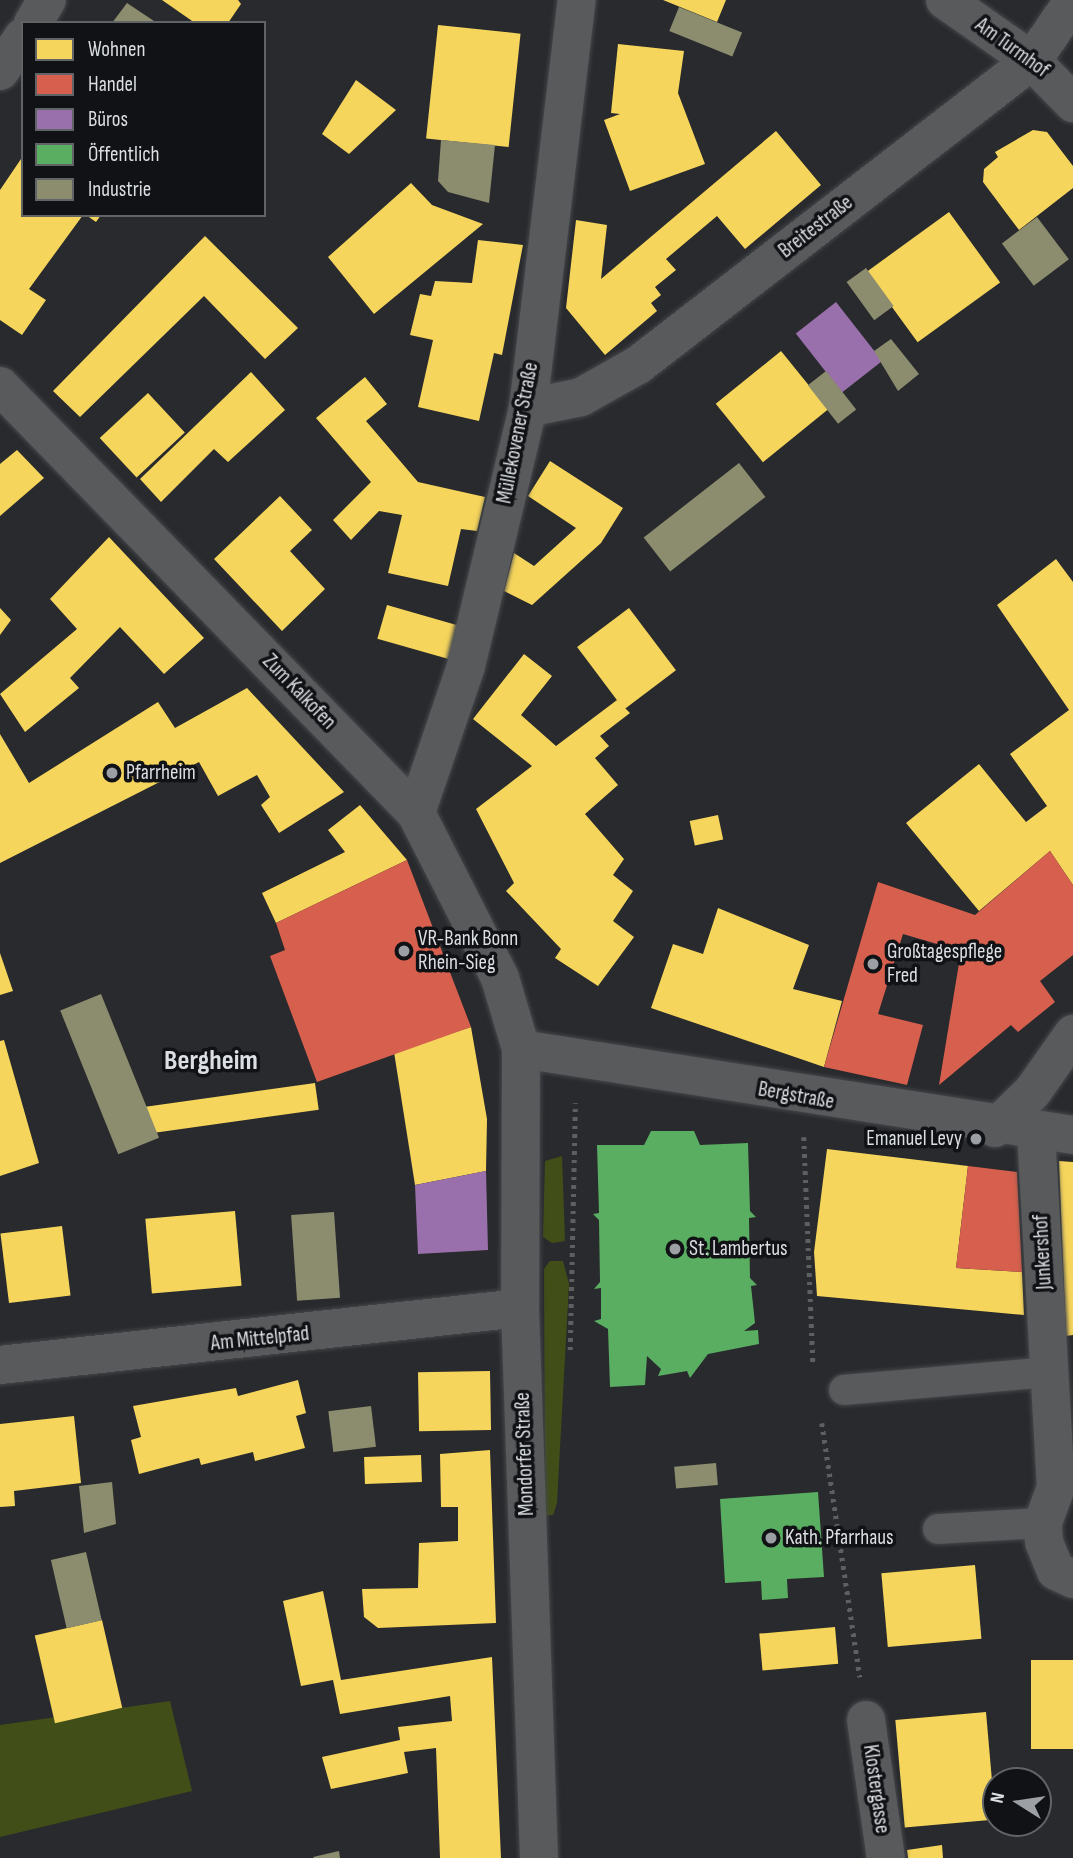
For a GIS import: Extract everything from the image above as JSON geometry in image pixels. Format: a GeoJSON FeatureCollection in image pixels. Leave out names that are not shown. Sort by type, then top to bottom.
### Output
{"type":"FeatureCollection","features":[{"type":"Feature","properties":{"kind":"street"},"geometry":{"type":"LineString","coordinates":[[34,21],[47,0]]}},
{"type":"Feature","properties":{"kind":"street","name":"Müllekovener Straße"},"geometry":{"type":"LineString","coordinates":[[416,813],[466,666],[528,408],[577,0]]}},
{"type":"Feature","properties":{"kind":"street","name":"Am Turmhof"},"geometry":{"type":"LineString","coordinates":[[945,0],[1031,61],[1073,103]]}},
{"type":"Feature","properties":{"kind":"street","name":"Breitestraße"},"geometry":{"type":"LineString","coordinates":[[528,408],[581,397],[638,365],[1031,61],[1073,1]]}},
{"type":"Feature","properties":{"kind":"street"},"geometry":{"type":"LineString","coordinates":[[0,71],[21,40]]}},
{"type":"Feature","properties":{"kind":"street","name":"Zum Kalkofen"},"geometry":{"type":"LineString","coordinates":[[0,386],[416,813],[500,978],[521,1049]]}},
{"type":"Feature","properties":{"kind":"street"},"geometry":{"type":"LineString","coordinates":[[995,1128],[1034,1091],[1073,1034]]}},
{"type":"Feature","properties":{"kind":"street","name":"Bergstraße"},"geometry":{"type":"LineString","coordinates":[[521,1049],[995,1128],[1054,1133]]}},
{"type":"Feature","properties":{"kind":"street","name":"Mondorfer Straße"},"geometry":{"type":"LineString","coordinates":[[521,1049],[520,1308],[539,1858]]}},
{"type":"Feature","properties":{"kind":"street","name":"Junkershof"},"geometry":{"type":"LineString","coordinates":[[1054,1133],[1061,1371],[1056,1487],[1043,1522],[1048,1560],[1073,1579]]}},
{"type":"Feature","properties":{"kind":"street","name":"Am Mittelpfad"},"geometry":{"type":"LineString","coordinates":[[0,1365],[520,1308]]}},
{"type":"Feature","properties":{"kind":"street","name":"Klostergasse"},"geometry":{"type":"LineString","coordinates":[[866,1720],[886,1858]]}},
{"type":"Feature","properties":{"kind":"lane"},"geometry":{"type":"LineString","coordinates":[[844,1390],[1061,1371]]}},
{"type":"Feature","properties":{"kind":"lane"},"geometry":{"type":"LineString","coordinates":[[938,1529],[1043,1522]]}},
{"type":"Feature","properties":{"kind":"path"},"geometry":{"type":"LineString","coordinates":[[565,1251],[576,1250]]}},
{"type":"Feature","properties":{"kind":"green space"},"geometry":{"type":"Polygon","coordinates":[[[562,1156],[565,1241],[552,1243],[543,1237],[545,1161],[562,1156]]]}},
{"type":"Feature","properties":{"kind":"green space"},"geometry":{"type":"Polygon","coordinates":[[[550,1261],[563,1261],[569,1284],[557,1503],[553,1515],[545,1516],[544,1269],[550,1261]]]}},
{"type":"Feature","properties":{"kind":"green space"},"geometry":{"type":"Polygon","coordinates":[[[170,1701],[192,1791],[0,1837],[0,1725],[170,1701]]]}},
{"type":"Feature","properties":{"kind":"building: Wohnen"},"geometry":{"type":"Polygon","coordinates":[[[162,0],[238,0],[241,4],[229,21],[192,21],[162,0]]]}},
{"type":"Feature","properties":{"kind":"building: Wohnen"},"geometry":{"type":"Polygon","coordinates":[[[663,0],[726,0],[717,22],[663,0]]]}},
{"type":"Feature","properties":{"kind":"building: Wohnen"},"geometry":{"type":"Polygon","coordinates":[[[438,25],[521,34],[509,147],[426,138],[438,25]]]}},
{"type":"Feature","properties":{"kind":"building: Wohnen"},"geometry":{"type":"Polygon","coordinates":[[[618,44],[684,51],[678,93],[705,164],[630,191],[604,120],[620,114],[611,113],[618,44]]]}},
{"type":"Feature","properties":{"kind":"building: Wohnen"},"geometry":{"type":"Polygon","coordinates":[[[356,80],[396,110],[349,154],[322,134],[356,80]]]}},
{"type":"Feature","properties":{"kind":"building: Wohnen"},"geometry":{"type":"Polygon","coordinates":[[[1033,130],[1047,132],[1073,166],[1073,188],[1019,230],[983,182],[984,169],[998,157],[995,152],[1033,130]]]}},
{"type":"Feature","properties":{"kind":"building: Wohnen"},"geometry":{"type":"Polygon","coordinates":[[[776,131],[821,185],[745,249],[717,216],[666,259],[676,270],[655,287],[661,295],[651,303],[657,311],[605,355],[566,308],[576,220],[607,225],[601,279],[776,131]]]}},
{"type":"Feature","properties":{"kind":"building: Wohnen"},"geometry":{"type":"Polygon","coordinates":[[[21,159],[21,217],[82,217],[29,289],[46,300],[22,335],[0,320],[0,190],[21,159]]]}},
{"type":"Feature","properties":{"kind":"building: Wohnen"},"geometry":{"type":"Polygon","coordinates":[[[411,183],[432,205],[483,224],[374,314],[328,257],[411,183]]]}},
{"type":"Feature","properties":{"kind":"building: Wohnen"},"geometry":{"type":"Polygon","coordinates":[[[949,212],[1000,282],[918,342],[866,272],[949,212]]]}},
{"type":"Feature","properties":{"kind":"building: Wohnen"},"geometry":{"type":"Polygon","coordinates":[[[205,236],[298,328],[265,359],[204,296],[80,417],[53,391],[205,236]]]}},
{"type":"Feature","properties":{"kind":"building: Wohnen"},"geometry":{"type":"Polygon","coordinates":[[[478,240],[523,245],[502,355],[494,353],[479,421],[418,407],[433,340],[410,335],[420,294],[431,296],[435,281],[472,283],[478,240]]]}},
{"type":"Feature","properties":{"kind":"building: Wohnen"},"geometry":{"type":"Polygon","coordinates":[[[781,351],[828,409],[763,462],[716,404],[781,351]]]}},
{"type":"Feature","properties":{"kind":"building: Wohnen"},"geometry":{"type":"Polygon","coordinates":[[[251,372],[285,410],[228,462],[214,449],[161,502],[140,479],[251,372]]]}},
{"type":"Feature","properties":{"kind":"building: Wohnen"},"geometry":{"type":"Polygon","coordinates":[[[365,377],[387,404],[366,421],[418,482],[485,497],[477,531],[461,529],[448,586],[388,573],[402,515],[379,511],[351,540],[333,520],[371,482],[316,418],[365,377]]]}},
{"type":"Feature","properties":{"kind":"building: Wohnen"},"geometry":{"type":"Polygon","coordinates":[[[148,393],[185,432],[137,478],[100,438],[148,393]]]}},
{"type":"Feature","properties":{"kind":"building: Wohnen"},"geometry":{"type":"Polygon","coordinates":[[[17,450],[44,478],[0,516],[0,464],[17,450]]]}},
{"type":"Feature","properties":{"kind":"building: Wohnen"},"geometry":{"type":"Polygon","coordinates":[[[550,461],[623,508],[601,543],[532,605],[504,591],[514,553],[534,566],[576,528],[528,496],[550,461]]]}},
{"type":"Feature","properties":{"kind":"building: Wohnen"},"geometry":{"type":"Polygon","coordinates":[[[280,496],[312,530],[290,551],[325,589],[282,631],[214,559],[280,496]]]}},
{"type":"Feature","properties":{"kind":"building: Wohnen"},"geometry":{"type":"Polygon","coordinates":[[[109,537],[204,638],[164,674],[120,627],[70,678],[79,688],[25,732],[0,694],[77,629],[50,599],[109,537]]]}},
{"type":"Feature","properties":{"kind":"building: Wohnen"},"geometry":{"type":"Polygon","coordinates":[[[1056,559],[1073,582],[1073,885],[1050,851],[979,911],[906,823],[979,764],[1026,822],[1047,806],[1010,754],[1069,710],[997,605],[1056,559]]]}},
{"type":"Feature","properties":{"kind":"building: Wohnen"},"geometry":{"type":"Polygon","coordinates":[[[387,605],[459,626],[449,659],[377,639],[387,605]]]}},
{"type":"Feature","properties":{"kind":"building: Wohnen"},"geometry":{"type":"Polygon","coordinates":[[[0,608],[11,620],[0,635],[0,608]]]}},
{"type":"Feature","properties":{"kind":"building: Wohnen"},"geometry":{"type":"Polygon","coordinates":[[[629,608],[676,670],[624,709],[577,647],[629,608]]]}},
{"type":"Feature","properties":{"kind":"building: Wohnen"},"geometry":{"type":"Polygon","coordinates":[[[524,654],[552,676],[521,715],[556,746],[617,700],[630,713],[600,736],[609,746],[595,758],[618,785],[585,814],[624,859],[613,875],[633,891],[613,921],[634,937],[598,986],[555,958],[561,949],[506,891],[514,883],[476,809],[532,766],[473,719],[524,654]]]}},
{"type":"Feature","properties":{"kind":"building: Wohnen"},"geometry":{"type":"Polygon","coordinates":[[[247,688],[344,792],[279,833],[261,805],[270,797],[257,775],[218,796],[199,762],[0,863],[0,734],[29,783],[158,702],[175,728],[247,688]]]}},
{"type":"Feature","properties":{"kind":"building: Wohnen"},"geometry":{"type":"Polygon","coordinates":[[[360,805],[407,860],[276,923],[262,893],[345,852],[328,830],[360,805]]]}},
{"type":"Feature","properties":{"kind":"building: Wohnen"},"geometry":{"type":"Polygon","coordinates":[[[718,815],[723,839],[695,845],[690,821],[718,815]]]}},
{"type":"Feature","properties":{"kind":"building: Wohnen"},"geometry":{"type":"Polygon","coordinates":[[[718,908],[809,945],[793,989],[842,1001],[824,1067],[651,1008],[673,944],[703,954],[718,908]]]}},
{"type":"Feature","properties":{"kind":"building: Wohnen"},"geometry":{"type":"Polygon","coordinates":[[[0,953],[13,991],[0,995],[0,953]]]}},
{"type":"Feature","properties":{"kind":"building: Wohnen"},"geometry":{"type":"Polygon","coordinates":[[[471,1027],[487,1119],[486,1171],[415,1185],[394,1052],[471,1027]]]}},
{"type":"Feature","properties":{"kind":"building: Wohnen"},"geometry":{"type":"Polygon","coordinates":[[[4,1040],[39,1163],[0,1176],[0,1041],[4,1040]]]}},
{"type":"Feature","properties":{"kind":"building: Wohnen"},"geometry":{"type":"Polygon","coordinates":[[[315,1083],[319,1110],[123,1137],[119,1111],[315,1083]]]}},
{"type":"Feature","properties":{"kind":"building: Wohnen"},"geometry":{"type":"Polygon","coordinates":[[[827,1149],[968,1166],[956,1268],[1022,1272],[1024,1315],[817,1296],[814,1252],[827,1149]]]}},
{"type":"Feature","properties":{"kind":"building: Wohnen"},"geometry":{"type":"Polygon","coordinates":[[[1059,1161],[1073,1162],[1073,1335],[1066,1336],[1059,1161]]]}},
{"type":"Feature","properties":{"kind":"building: Wohnen"},"geometry":{"type":"Polygon","coordinates":[[[235,1211],[242,1286],[152,1294],[145,1219],[235,1211]]]}},
{"type":"Feature","properties":{"kind":"building: Wohnen"},"geometry":{"type":"Polygon","coordinates":[[[62,1226],[71,1295],[9,1303],[0,1234],[62,1226]]]}},
{"type":"Feature","properties":{"kind":"building: Wohnen"},"geometry":{"type":"Polygon","coordinates":[[[490,1371],[491,1430],[419,1431],[418,1372],[490,1371]]]}},
{"type":"Feature","properties":{"kind":"building: Wohnen"},"geometry":{"type":"Polygon","coordinates":[[[298,1380],[306,1413],[296,1416],[305,1448],[255,1461],[253,1452],[201,1465],[199,1458],[139,1474],[131,1440],[141,1437],[133,1406],[236,1388],[238,1396],[298,1380]]]}},
{"type":"Feature","properties":{"kind":"building: Wohnen"},"geometry":{"type":"Polygon","coordinates":[[[74,1416],[81,1483],[14,1491],[15,1506],[0,1507],[0,1424],[74,1416]]]}},
{"type":"Feature","properties":{"kind":"building: Wohnen"},"geometry":{"type":"Polygon","coordinates":[[[490,1450],[496,1623],[378,1628],[364,1617],[362,1589],[418,1588],[419,1543],[458,1541],[458,1507],[441,1507],[440,1454],[490,1450]]]}},
{"type":"Feature","properties":{"kind":"building: Wohnen"},"geometry":{"type":"Polygon","coordinates":[[[421,1455],[422,1482],[365,1484],[364,1457],[421,1455]]]}},
{"type":"Feature","properties":{"kind":"building: Wohnen"},"geometry":{"type":"Polygon","coordinates":[[[975,1565],[981,1639],[888,1647],[881,1573],[975,1565]]]}},
{"type":"Feature","properties":{"kind":"building: Wohnen"},"geometry":{"type":"Polygon","coordinates":[[[323,1591],[341,1680],[492,1657],[501,1858],[440,1858],[436,1748],[404,1752],[408,1773],[331,1789],[322,1757],[400,1740],[398,1727],[452,1721],[450,1696],[340,1714],[333,1680],[301,1686],[283,1601],[323,1591]]]}},
{"type":"Feature","properties":{"kind":"building: Wohnen"},"geometry":{"type":"Polygon","coordinates":[[[102,1620],[122,1708],[55,1723],[35,1636],[102,1620]]]}},
{"type":"Feature","properties":{"kind":"building: Wohnen"},"geometry":{"type":"Polygon","coordinates":[[[835,1627],[838,1664],[763,1670],[759,1634],[835,1627]]]}},
{"type":"Feature","properties":{"kind":"building: Wohnen"},"geometry":{"type":"Polygon","coordinates":[[[1031,1660],[1073,1660],[1073,1749],[1031,1749],[1031,1660]]]}},
{"type":"Feature","properties":{"kind":"building: Wohnen"},"geometry":{"type":"Polygon","coordinates":[[[986,1712],[991,1767],[982,1767],[982,1821],[905,1828],[895,1720],[986,1712]]]}},
{"type":"Feature","properties":{"kind":"building: Wohnen"},"geometry":{"type":"Polygon","coordinates":[[[942,1845],[943,1858],[908,1858],[907,1850],[942,1845]]]}},
{"type":"Feature","properties":{"kind":"building: Handel"},"geometry":{"type":"Polygon","coordinates":[[[1050,851],[1073,885],[1073,955],[1040,981],[1055,1002],[1018,1032],[1011,1025],[939,1085],[961,951],[903,934],[878,1014],[923,1025],[907,1085],[824,1067],[878,882],[975,915],[1050,851]]]}},
{"type":"Feature","properties":{"kind":"building: Handel"},"geometry":{"type":"Polygon","coordinates":[[[407,860],[471,1027],[317,1082],[270,956],[285,950],[276,923],[407,860]]]}},
{"type":"Feature","properties":{"kind":"building: Handel"},"geometry":{"type":"Polygon","coordinates":[[[968,1166],[1017,1172],[1022,1272],[956,1268],[968,1166]]]}},
{"type":"Feature","properties":{"kind":"building: Büros"},"geometry":{"type":"Polygon","coordinates":[[[836,302],[882,361],[842,392],[796,333],[836,302]]]}},
{"type":"Feature","properties":{"kind":"building: Büros"},"geometry":{"type":"Polygon","coordinates":[[[486,1171],[488,1250],[418,1254],[415,1185],[486,1171]]]}},
{"type":"Feature","properties":{"kind":"building: Öffentlich","name":"St. Lambertus"},"geometry":{"type":"Polygon","coordinates":[[[651,1131],[694,1131],[700,1145],[748,1143],[750,1211],[756,1217],[749,1218],[750,1278],[757,1285],[751,1286],[755,1323],[744,1331],[758,1330],[759,1344],[708,1354],[690,1378],[687,1371],[658,1376],[661,1369],[647,1356],[645,1385],[610,1387],[608,1329],[594,1321],[601,1319],[601,1288],[594,1289],[600,1282],[599,1220],[593,1214],[599,1213],[597,1145],[644,1145],[651,1131]]]}},
{"type":"Feature","properties":{"kind":"building: Öffentlich","name":"Kath. Pfarrhaus"},"geometry":{"type":"Polygon","coordinates":[[[818,1492],[824,1577],[787,1579],[788,1598],[762,1600],[761,1581],[725,1583],[720,1499],[818,1492]]]}},
{"type":"Feature","properties":{"kind":"building: Industrie"},"geometry":{"type":"Polygon","coordinates":[[[127,3],[154,21],[114,21],[127,3]]]}},
{"type":"Feature","properties":{"kind":"building: Industrie"},"geometry":{"type":"Polygon","coordinates":[[[679,7],[742,32],[732,57],[669,31],[679,7]]]}},
{"type":"Feature","properties":{"kind":"building: Industrie"},"geometry":{"type":"Polygon","coordinates":[[[441,140],[495,145],[489,203],[448,192],[438,181],[441,140]]]}},
{"type":"Feature","properties":{"kind":"building: Industrie"},"geometry":{"type":"Polygon","coordinates":[[[1037,217],[1069,259],[1034,286],[1002,243],[1037,217]]]}},
{"type":"Feature","properties":{"kind":"building: Industrie"},"geometry":{"type":"Polygon","coordinates":[[[866,268],[894,306],[874,320],[847,282],[866,268]]]}},
{"type":"Feature","properties":{"kind":"building: Industrie"},"geometry":{"type":"Polygon","coordinates":[[[891,339],[919,374],[898,391],[874,351],[891,339]]]}},
{"type":"Feature","properties":{"kind":"building: Industrie"},"geometry":{"type":"Polygon","coordinates":[[[826,371],[856,410],[838,424],[808,385],[826,371]]]}},
{"type":"Feature","properties":{"kind":"building: Industrie"},"geometry":{"type":"Polygon","coordinates":[[[739,463],[765,497],[670,571],[644,537],[739,463]]]}},
{"type":"Feature","properties":{"kind":"building: Industrie"},"geometry":{"type":"Polygon","coordinates":[[[101,994],[159,1138],[118,1154],[60,1010],[101,994]]]}},
{"type":"Feature","properties":{"kind":"building: Industrie"},"geometry":{"type":"Polygon","coordinates":[[[334,1212],[340,1298],[297,1301],[291,1215],[334,1212]]]}},
{"type":"Feature","properties":{"kind":"building: Industrie"},"geometry":{"type":"Polygon","coordinates":[[[371,1406],[376,1447],[333,1452],[328,1411],[371,1406]]]}},
{"type":"Feature","properties":{"kind":"building: Industrie"},"geometry":{"type":"Polygon","coordinates":[[[716,1463],[718,1485],[676,1489],[674,1467],[716,1463]]]}},
{"type":"Feature","properties":{"kind":"building: Industrie"},"geometry":{"type":"Polygon","coordinates":[[[112,1482],[116,1524],[84,1533],[79,1486],[112,1482]]]}},
{"type":"Feature","properties":{"kind":"building: Industrie"},"geometry":{"type":"Polygon","coordinates":[[[86,1552],[102,1620],[67,1628],[51,1560],[86,1552]]]}},
{"type":"Feature","properties":{"kind":"building: Industrie"},"geometry":{"type":"Polygon","coordinates":[[[339,1851],[340,1858],[313,1857],[339,1851]]]}},
{"type":"Feature","properties":{"kind":"place","name":"Pfarrheim"},"geometry":{"type":"Point","coordinates":[112,773]}},
{"type":"Feature","properties":{"kind":"place","name":"VR-Bank Bonn Rhein-Sieg"},"geometry":{"type":"Point","coordinates":[404,951]}},
{"type":"Feature","properties":{"kind":"place","name":"Großtagespflege Fred"},"geometry":{"type":"Point","coordinates":[873,964]}},
{"type":"Feature","properties":{"kind":"place","name":"Emanuel Levy"},"geometry":{"type":"Point","coordinates":[976,1139]}},
{"type":"Feature","properties":{"kind":"place","name":"St. Lambertus"},"geometry":{"type":"Point","coordinates":[675,1249]}},
{"type":"Feature","properties":{"kind":"place","name":"Kath. Pfarrhaus"},"geometry":{"type":"Point","coordinates":[771,1538]}},
{"type":"Feature","properties":{"kind":"district","name":"Bergheim"},"geometry":{"type":"Point","coordinates":[211,1061]}}]}
